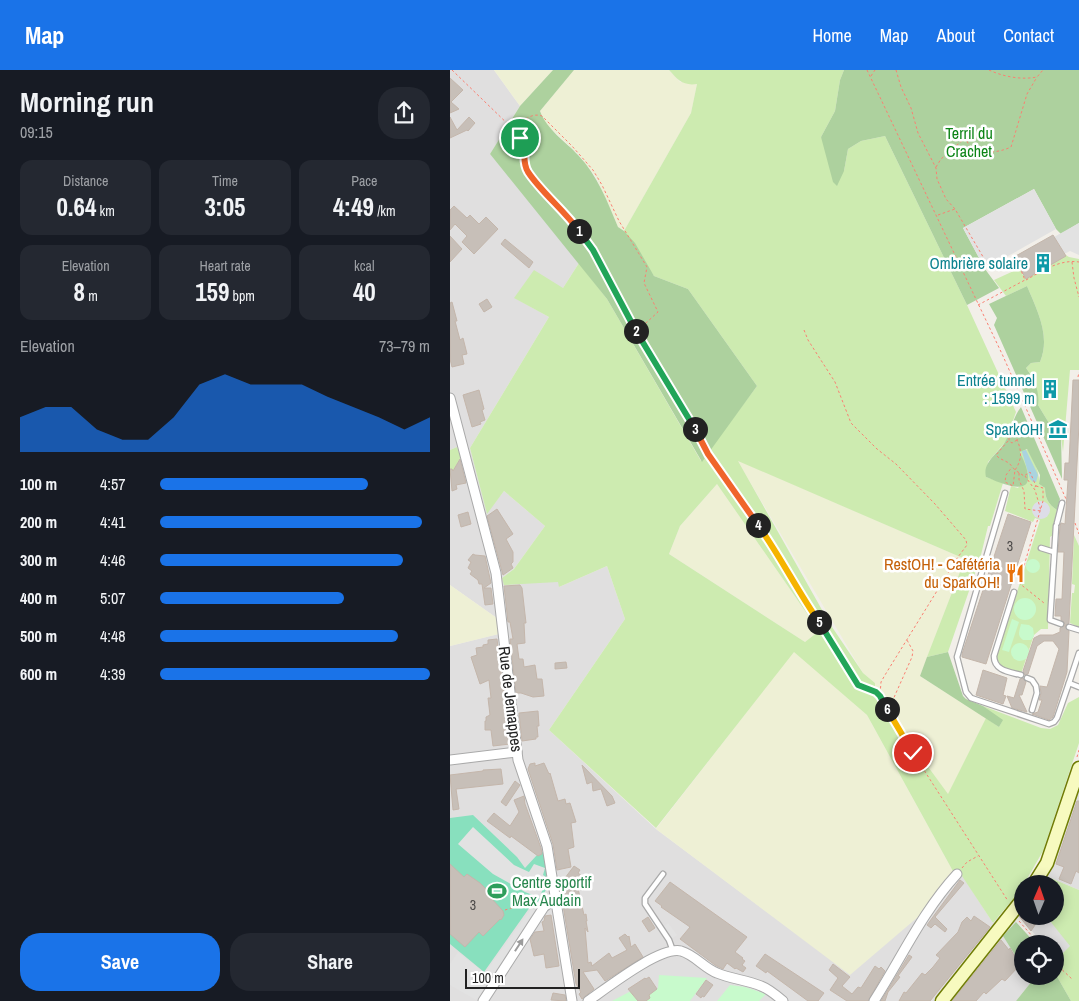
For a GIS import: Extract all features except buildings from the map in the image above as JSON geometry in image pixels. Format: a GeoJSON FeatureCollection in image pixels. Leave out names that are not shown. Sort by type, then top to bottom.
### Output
{"type":"FeatureCollection","features":[{"type":"Feature","properties":{"kind":"main road"},"geometry":{"type":"LineString","coordinates":[[1040,875],[1047,863],[1079,768]]}},
{"type":"Feature","properties":{"kind":"main road"},"geometry":{"type":"LineString","coordinates":[[942,1001],[1013,912]]}},
{"type":"Feature","properties":{"kind":"street","name":"Rue de Jemappes"},"geometry":{"type":"LineString","coordinates":[[450,398],[496,573],[517,752],[546,846],[572,1001]]}},
{"type":"Feature","properties":{"kind":"street"},"geometry":{"type":"LineString","coordinates":[[450,760],[517,752]]}},
{"type":"Feature","properties":{"kind":"street"},"geometry":{"type":"LineString","coordinates":[[874,1001],[932,905],[957,874]]}},
{"type":"Feature","properties":{"kind":"street"},"geometry":{"type":"LineString","coordinates":[[483,1001],[544,907],[552,901],[556,901]]}},
{"type":"Feature","properties":{"kind":"street"},"geometry":{"type":"LineString","coordinates":[[588,1001],[651,959],[668,951],[680,951],[690,955],[701,964],[718,973],[761,986],[783,1001]]}},
{"type":"Feature","properties":{"kind":"lane"},"geometry":{"type":"LineString","coordinates":[[1005,493],[957,657],[966,692],[971,698],[1048,724],[1054,722],[1079,653]]}},
{"type":"Feature","properties":{"kind":"lane"},"geometry":{"type":"LineString","coordinates":[[1061,624],[1050,620],[1054,552],[1062,503]]}},
{"type":"Feature","properties":{"kind":"lane"},"geometry":{"type":"LineString","coordinates":[[1041,548],[1054,552]]}},
{"type":"Feature","properties":{"kind":"lane"},"geometry":{"type":"LineString","coordinates":[[1014,592],[994,656],[994,662],[998,668],[1022,676]]}},
{"type":"Feature","properties":{"kind":"lane"},"geometry":{"type":"LineString","coordinates":[[1069,627],[1079,630]]}},
{"type":"Feature","properties":{"kind":"lane"},"geometry":{"type":"LineString","coordinates":[[1027,678],[1032,680],[1037,690],[1032,710]]}},
{"type":"Feature","properties":{"kind":"lane"},"geometry":{"type":"LineString","coordinates":[[1069,682],[1079,687]]}},
{"type":"Feature","properties":{"kind":"lane"},"geometry":{"type":"LineString","coordinates":[[663,874],[645,898],[645,904],[669,940],[673,951]]}},
{"type":"Feature","properties":{"kind":"path"},"geometry":{"type":"LineString","coordinates":[[452,70],[514,130],[524,148],[528,172],[548,196],[568,215],[593,250],[636,332],[708,454],[780,557],[797,589],[858,685],[876,692],[880,696],[888,712],[1013,912],[1032,935]]}},
{"type":"Feature","properties":{"kind":"path"},"geometry":{"type":"LineString","coordinates":[[868,70],[1003,356],[1067,501]]}},
{"type":"Feature","properties":{"kind":"path"},"geometry":{"type":"LineString","coordinates":[[871,77],[874,70]]}},
{"type":"Feature","properties":{"kind":"path"},"geometry":{"type":"LineString","coordinates":[[896,70],[901,87],[911,108],[918,133],[936,168],[937,179],[946,199],[955,209],[989,267]]}},
{"type":"Feature","properties":{"kind":"path"},"geometry":{"type":"LineString","coordinates":[[989,70],[1001,76],[1038,77]]}},
{"type":"Feature","properties":{"kind":"path"},"geometry":{"type":"LineString","coordinates":[[936,168],[941,159],[965,138],[972,150],[993,152],[1011,147],[1027,94],[1043,70]]}},
{"type":"Feature","properties":{"kind":"path"},"geometry":{"type":"LineString","coordinates":[[514,130],[530,116],[536,114],[542,116],[583,158],[602,185],[619,221],[647,267],[644,283],[658,312],[636,332]]}},
{"type":"Feature","properties":{"kind":"path"},"geometry":{"type":"LineString","coordinates":[[938,216],[955,209]]}},
{"type":"Feature","properties":{"kind":"path"},"geometry":{"type":"LineString","coordinates":[[978,306],[1051,267],[1072,261],[1079,262]]}},
{"type":"Feature","properties":{"kind":"path"},"geometry":{"type":"LineString","coordinates":[[1072,261],[1079,296]]}},
{"type":"Feature","properties":{"kind":"path"},"geometry":{"type":"LineString","coordinates":[[1020,268],[1026,280]]}},
{"type":"Feature","properties":{"kind":"path"},"geometry":{"type":"LineString","coordinates":[[804,330],[808,340],[835,382],[851,423],[877,449],[896,464],[935,504],[966,540],[967,545],[964,551],[958,557],[881,682],[880,696]]}},
{"type":"Feature","properties":{"kind":"path"},"geometry":{"type":"LineString","coordinates":[[1079,372],[1079,377]]}},
{"type":"Feature","properties":{"kind":"path"},"geometry":{"type":"LineString","coordinates":[[1012,467],[1006,475],[1005,482],[1012,486],[1016,470],[1022,460],[1016,435],[1009,438],[1009,441],[996,455],[998,458],[1009,463],[1012,467],[1016,470],[1019,472],[1024,476],[1033,488],[1041,510]]}},
{"type":"Feature","properties":{"kind":"path"},"geometry":{"type":"LineString","coordinates":[[1009,441],[1012,443],[1017,440]]}},
{"type":"Feature","properties":{"kind":"path"},"geometry":{"type":"LineString","coordinates":[[1019,472],[1019,480],[1024,491],[1025,509],[1041,510]]}},
{"type":"Feature","properties":{"kind":"path"},"geometry":{"type":"LineString","coordinates":[[1024,476],[1030,472],[1036,486]]}},
{"type":"Feature","properties":{"kind":"path"},"geometry":{"type":"LineString","coordinates":[[1033,488],[1041,486],[1043,489],[1043,501],[1018,583],[1051,608]]}},
{"type":"Feature","properties":{"kind":"path"},"geometry":{"type":"LineString","coordinates":[[1075,523],[1079,534]]}},
{"type":"Feature","properties":{"kind":"path"},"geometry":{"type":"LineString","coordinates":[[888,712],[912,657],[913,651],[907,640]]}},
{"type":"Feature","properties":{"kind":"path"},"geometry":{"type":"LineString","coordinates":[[957,874],[967,862],[978,856]]}},
{"type":"Feature","properties":{"kind":"path"},"geometry":{"type":"LineString","coordinates":[[505,910],[531,902]]}},
{"type":"Feature","properties":{"kind":"path"},"geometry":{"type":"LineString","coordinates":[[1064,972],[1073,980]]}},
{"type":"Feature","properties":{"kind":"shaded area"},"geometry":{"type":"Polygon","coordinates":[[[450,70],[494,70],[520,106],[490,154],[559,234],[579,263],[563,288],[515,298],[549,317],[470,448],[487,513],[504,491],[545,526],[514,569],[502,578],[559,581],[559,587],[607,566],[625,619],[549,730],[656,829],[771,915],[957,874],[962,875],[993,923],[1003,912],[1011,914],[1014,919],[1014,924],[1004,936],[1014,953],[1014,985],[1029,985],[1016,1001],[450,1001],[450,646],[502,633],[501,621],[450,585],[450,476],[461,457],[457,447],[450,450],[450,70]]]}},
{"type":"Feature","properties":{"kind":"shaded area"},"geometry":{"type":"Polygon","coordinates":[[[1034,189],[1056,229],[985,269],[963,228],[1034,189]]]}},
{"type":"Feature","properties":{"kind":"shaded area"},"geometry":{"type":"Polygon","coordinates":[[[1079,223],[1079,255],[1070,251],[1023,275],[1015,259],[1079,223]]]}},
{"type":"Feature","properties":{"kind":"shaded area"},"geometry":{"type":"Polygon","coordinates":[[[1037,501],[1045,501],[1050,506],[1048,517],[1037,519],[1032,514],[1032,506],[1037,501]]]}},
{"type":"Feature","properties":{"kind":"shaded area"},"geometry":{"type":"Polygon","coordinates":[[[1079,767],[1079,890],[1064,884],[1064,875],[1041,874],[1079,767]]]}},
{"type":"Feature","properties":{"kind":"shaded area"},"geometry":{"type":"Polygon","coordinates":[[[473,827],[514,865],[529,872],[534,864],[545,868],[543,875],[546,877],[540,898],[493,874],[458,844],[473,827]]]}},
{"type":"Feature","properties":{"kind":"shaded area"},"geometry":{"type":"Polygon","coordinates":[[[532,908],[537,912],[496,977],[487,970],[532,908]]]}},
{"type":"Feature","properties":{"kind":"shaded area"},"geometry":{"type":"Polygon","coordinates":[[[668,923],[677,935],[671,939],[663,927],[668,923]]]}},
{"type":"Feature","properties":{"kind":"shaded area"},"geometry":{"type":"Polygon","coordinates":[[[1027,925],[1054,925],[1062,935],[1035,935],[1027,925]]]}},
{"type":"Feature","properties":{"kind":"shaded area"},"geometry":{"type":"Polygon","coordinates":[[[1064,938],[1071,946],[1064,954],[1064,938]]]}},
{"type":"Feature","properties":{"kind":"shaded area"},"geometry":{"type":"Polygon","coordinates":[[[458,952],[491,978],[476,1000],[450,985],[450,964],[458,952]]]}},
{"type":"Feature","properties":{"kind":"green space"},"geometry":{"type":"Polygon","coordinates":[[[494,70],[553,70],[520,106],[494,70]]]}},
{"type":"Feature","properties":{"kind":"green space"},"geometry":{"type":"Polygon","coordinates":[[[553,70],[574,70],[540,111],[543,118],[591,171],[618,227],[635,243],[654,276],[688,289],[757,386],[702,462],[607,299],[490,154],[520,106],[553,70]]]}},
{"type":"Feature","properties":{"kind":"green space"},"geometry":{"type":"Polygon","coordinates":[[[574,70],[669,70],[680,82],[697,84],[691,113],[624,231],[618,227],[596,177],[579,155],[545,123],[540,111],[574,70]]]}},
{"type":"Feature","properties":{"kind":"green space"},"geometry":{"type":"Polygon","coordinates":[[[669,70],[844,70],[840,80],[835,111],[821,137],[844,171],[848,149],[861,141],[885,136],[967,305],[1016,412],[1006,441],[988,462],[986,477],[1003,483],[990,526],[988,526],[980,559],[948,652],[927,657],[965,559],[738,461],[830,624],[863,673],[875,683],[875,694],[914,761],[929,768],[948,794],[986,718],[999,727],[1002,721],[983,706],[1041,728],[1050,729],[1058,725],[1068,703],[1079,697],[1079,743],[1043,851],[1029,875],[1014,875],[1014,898],[993,923],[962,876],[954,873],[867,715],[794,652],[656,828],[549,730],[625,619],[607,566],[559,587],[558,582],[504,585],[502,578],[514,569],[545,526],[504,491],[487,514],[470,448],[549,317],[514,298],[534,270],[563,288],[579,263],[607,299],[701,461],[757,386],[688,289],[654,276],[624,231],[691,113],[697,84],[684,83],[669,70]],[[717,484],[680,526],[669,554],[805,642],[819,631],[717,484]]]}},
{"type":"Feature","properties":{"kind":"green space","name":"Terril du Crachet"},"geometry":{"type":"Polygon","coordinates":[[[844,70],[1079,70],[1079,223],[1061,234],[1056,229],[1034,189],[963,228],[985,269],[999,288],[967,305],[885,136],[861,141],[848,149],[844,171],[837,186],[833,182],[821,137],[835,111],[840,80],[844,70]]]}},
{"type":"Feature","properties":{"kind":"green space"},"geometry":{"type":"Polygon","coordinates":[[[1064,254],[1079,259],[1079,370],[1070,370],[1063,452],[1061,436],[1049,423],[1038,405],[1032,376],[1026,368],[1031,363],[1040,362],[1043,352],[1043,333],[1035,304],[1027,286],[1006,296],[994,280],[1020,268],[1023,275],[1064,254]]]}},
{"type":"Feature","properties":{"kind":"green space"},"geometry":{"type":"Polygon","coordinates":[[[1027,286],[1041,323],[1044,343],[1040,362],[1031,363],[1026,368],[1036,385],[1038,405],[1049,423],[1061,436],[1062,479],[994,325],[997,318],[989,304],[1027,286]]]}},
{"type":"Feature","properties":{"kind":"green space"},"geometry":{"type":"Polygon","coordinates":[[[1021,407],[1060,499],[1057,510],[1048,500],[1045,488],[1039,484],[1040,475],[1027,449],[1020,452],[1028,475],[1024,486],[1012,486],[986,477],[985,471],[989,462],[1006,440],[1021,407]]]}},
{"type":"Feature","properties":{"kind":"green space"},"geometry":{"type":"Polygon","coordinates":[[[457,447],[461,457],[450,476],[450,450],[457,447]]]}},
{"type":"Feature","properties":{"kind":"green space"},"geometry":{"type":"Polygon","coordinates":[[[1024,449],[1028,450],[1038,471],[1039,484],[1045,488],[1048,500],[1057,510],[1053,535],[1050,537],[1048,629],[1041,629],[1034,635],[1021,674],[1003,668],[996,658],[1040,520],[1035,518],[1033,522],[1005,511],[1011,486],[1018,488],[1028,474],[1020,452],[1024,449]]]}},
{"type":"Feature","properties":{"kind":"green space"},"geometry":{"type":"Polygon","coordinates":[[[737,460],[965,559],[920,676],[986,718],[948,795],[929,768],[914,761],[875,694],[875,683],[863,673],[737,460]]]}},
{"type":"Feature","properties":{"kind":"green space"},"geometry":{"type":"Polygon","coordinates":[[[717,484],[819,631],[805,642],[669,554],[680,526],[717,484]]]}},
{"type":"Feature","properties":{"kind":"green space"},"geometry":{"type":"Polygon","coordinates":[[[1074,535],[1079,546],[1079,627],[1070,623],[1072,593],[1074,593],[1075,585],[1072,584],[1074,535]]]}},
{"type":"Feature","properties":{"kind":"green space"},"geometry":{"type":"Polygon","coordinates":[[[1033,559],[1038,561],[1040,566],[1038,571],[1033,573],[1028,571],[1026,566],[1028,561],[1033,559]]]}},
{"type":"Feature","properties":{"kind":"green space"},"geometry":{"type":"Polygon","coordinates":[[[450,585],[501,621],[503,633],[450,646],[450,585]]]}},
{"type":"Feature","properties":{"kind":"green space"},"geometry":{"type":"Polygon","coordinates":[[[1025,598],[1033,601],[1036,609],[1033,617],[1025,620],[1017,617],[1014,609],[1017,601],[1025,598]]]}},
{"type":"Feature","properties":{"kind":"green space"},"geometry":{"type":"Polygon","coordinates":[[[1012,619],[1019,622],[1009,652],[1002,650],[1012,619]]]}},
{"type":"Feature","properties":{"kind":"green space"},"geometry":{"type":"Polygon","coordinates":[[[1021,624],[1029,625],[1033,628],[1034,636],[1031,640],[1023,640],[1020,636],[1021,624]]]}},
{"type":"Feature","properties":{"kind":"green space"},"geometry":{"type":"Polygon","coordinates":[[[1020,643],[1026,646],[1029,652],[1026,658],[1020,661],[1014,658],[1011,652],[1014,646],[1020,643]]]}},
{"type":"Feature","properties":{"kind":"green space"},"geometry":{"type":"Polygon","coordinates":[[[794,651],[867,715],[954,873],[932,905],[850,975],[656,829],[794,651]]]}},
{"type":"Feature","properties":{"kind":"green space"},"geometry":{"type":"Polygon","coordinates":[[[948,652],[963,696],[983,706],[1003,720],[999,727],[920,676],[927,657],[948,652]]]}},
{"type":"Feature","properties":{"kind":"green space","name":"Centre sportif Max Audain"},"geometry":{"type":"Polygon","coordinates":[[[473,815],[517,857],[525,868],[537,855],[543,852],[548,884],[542,899],[530,907],[484,972],[450,944],[450,818],[473,815]]]}},
{"type":"Feature","properties":{"kind":"green space"},"geometry":{"type":"Polygon","coordinates":[[[1064,884],[1079,890],[1079,1001],[1071,1001],[1062,985],[1064,985],[1064,952],[1070,946],[1064,938],[1064,935],[1061,935],[1053,925],[1064,925],[1064,884]]]}},
{"type":"Feature","properties":{"kind":"green space"},"geometry":{"type":"Polygon","coordinates":[[[1014,924],[1019,925],[1028,935],[1014,935],[1014,953],[1003,936],[1014,924]]]}},
{"type":"Feature","properties":{"kind":"green space"},"geometry":{"type":"Polygon","coordinates":[[[659,975],[707,978],[690,1001],[612,1001],[633,990],[639,1000],[658,988],[659,975]]]}},
{"type":"Feature","properties":{"kind":"green space"},"geometry":{"type":"Polygon","coordinates":[[[730,985],[745,987],[766,994],[759,1001],[717,1001],[730,985]]]}},
{"type":"Feature","properties":{"kind":"green space"},"geometry":{"type":"Polygon","coordinates":[[[1029,985],[1062,985],[1071,1001],[1016,1001],[1029,985]]]}},
{"type":"Feature","properties":{"kind":"water"},"geometry":{"type":"Polygon","coordinates":[[[1026,450],[1038,475],[1036,482],[1030,479],[1022,452],[1026,450]]]}},
{"type":"Feature","properties":{"kind":"place","name":"Ombrière solaire"},"geometry":{"type":"Point","coordinates":[1043,263]}},
{"type":"Feature","properties":{"kind":"place","name":"Entrée tunnel : 1599 m"},"geometry":{"type":"Point","coordinates":[1050,389]}},
{"type":"Feature","properties":{"kind":"place","name":"SparkOH!"},"geometry":{"type":"Point","coordinates":[1058,429]}},
{"type":"Feature","properties":{"kind":"place","name":"RestOH! - Cafétéria du SparkOH!"},"geometry":{"type":"Point","coordinates":[1015,573]}},
{"type":"Feature","properties":{"kind":"place","name":"Centre sportif Max Audain"},"geometry":{"type":"Point","coordinates":[497,891]}},
{"type":"Feature","properties":{"kind":"route"},"geometry":{"type":"LineString","coordinates":[[520,138],[524,148],[525,166],[528,172],[548,196],[568,215],[593,250],[636,332],[708,454],[780,557],[797,589],[858,685],[876,692],[880,696],[913,753]]}}]}
